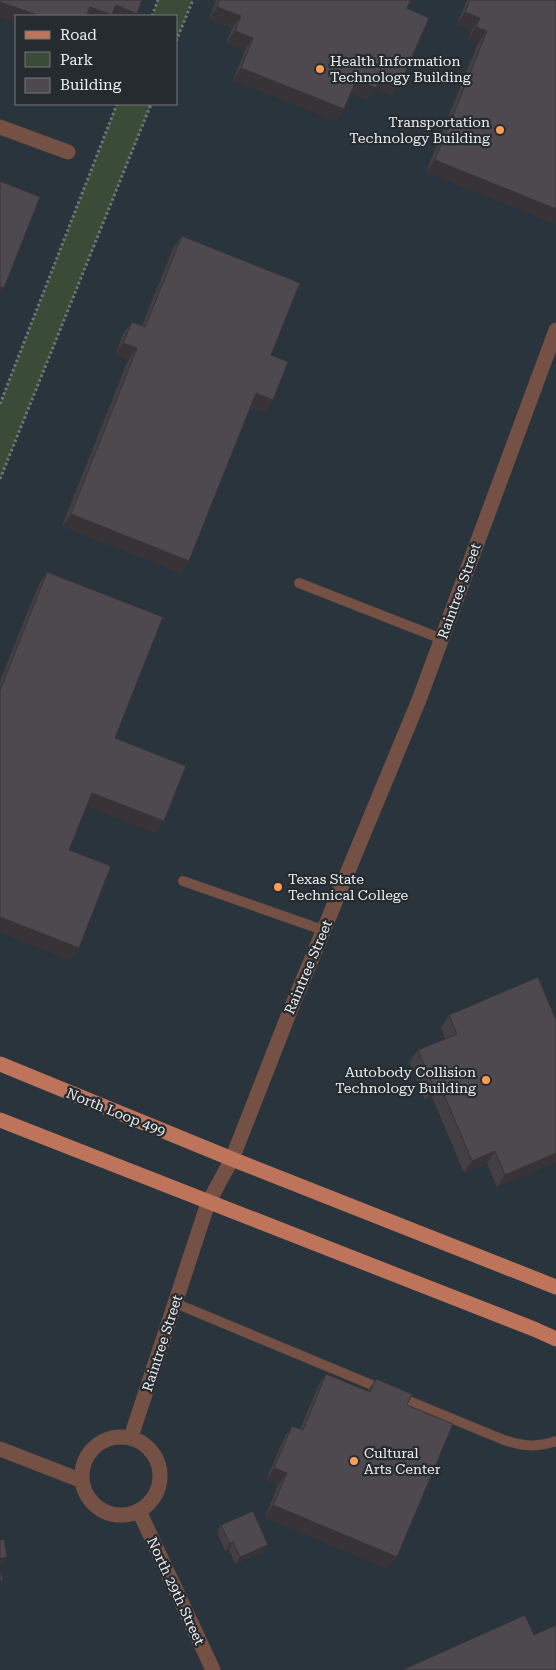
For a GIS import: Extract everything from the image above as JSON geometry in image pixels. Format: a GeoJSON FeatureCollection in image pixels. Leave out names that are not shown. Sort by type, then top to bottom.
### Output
{"type":"FeatureCollection","features":[{"type":"Feature","properties":{"kind":"main road","name":"North Loop 499"},"geometry":{"type":"LineString","coordinates":[[0,1064],[232,1159],[556,1287]]}},
{"type":"Feature","properties":{"kind":"main road"},"geometry":{"type":"LineString","coordinates":[[0,1120],[556,1339]]}},
{"type":"Feature","properties":{"kind":"street"},"geometry":{"type":"LineString","coordinates":[[0,127],[68,152]]}},
{"type":"Feature","properties":{"kind":"street","name":"Raintree Street"},"geometry":{"type":"LineString","coordinates":[[130,1437],[208,1203],[232,1159],[323,930],[419,700],[556,330]]}},
{"type":"Feature","properties":{"kind":"street"},"geometry":{"type":"LineString","coordinates":[[111,1437],[130,1437],[148,1445],[158,1462],[160,1480],[154,1498],[139,1511],[120,1516],[102,1511],[87,1498],[80,1480],[83,1461],[94,1446],[111,1437]]}},
{"type":"Feature","properties":{"kind":"street"},"geometry":{"type":"LineString","coordinates":[[0,1449],[80,1480]]}},
{"type":"Feature","properties":{"kind":"street","name":"North 29th Street"},"geometry":{"type":"LineString","coordinates":[[139,1511],[213,1670]]}},
{"type":"Feature","properties":{"kind":"lane"},"geometry":{"type":"LineString","coordinates":[[299,582],[442,638]]}},
{"type":"Feature","properties":{"kind":"lane"},"geometry":{"type":"LineString","coordinates":[[183,881],[323,930]]}},
{"type":"Feature","properties":{"kind":"lane"},"geometry":{"type":"LineString","coordinates":[[175,1303],[504,1440],[520,1445],[540,1446],[556,1441]]}},
{"type":"Feature","properties":{"kind":"path"},"geometry":{"type":"LineString","coordinates":[[152,15],[158,0]]}},
{"type":"Feature","properties":{"kind":"path"},"geometry":{"type":"LineString","coordinates":[[178,36],[193,0]]}},
{"type":"Feature","properties":{"kind":"path"},"geometry":{"type":"LineString","coordinates":[[0,404],[117,105]]}},
{"type":"Feature","properties":{"kind":"path"},"geometry":{"type":"LineString","coordinates":[[0,479],[151,105]]}},
{"type":"Feature","properties":{"kind":"shaded area","name":"Texas State Technical College"},"geometry":{"type":"Polygon","coordinates":[[[0,0],[556,0],[556,1670],[0,1670],[0,0]]]}},
{"type":"Feature","properties":{"kind":"green space"},"geometry":{"type":"Polygon","coordinates":[[[158,0],[193,0],[178,36],[178,15],[152,15],[158,0]]]}},
{"type":"Feature","properties":{"kind":"green space"},"geometry":{"type":"Polygon","coordinates":[[[117,105],[151,105],[0,479],[0,404],[117,105]]]}},
{"type":"Feature","properties":{"kind":"building"},"geometry":{"type":"Polygon","coordinates":[[[0,0],[142,0],[137,14],[116,5],[112,15],[90,7],[86,15],[37,15],[0,2],[0,0]]]}},
{"type":"Feature","properties":{"kind":"building","name":"Health Information Technology Building"},"geometry":{"type":"Polygon","coordinates":[[[220,0],[411,0],[407,8],[429,18],[400,84],[381,76],[376,88],[356,80],[344,109],[241,68],[253,38],[235,31],[241,16],[217,7],[220,0]]]}},
{"type":"Feature","properties":{"kind":"building","name":"Transportation Technology Building"},"geometry":{"type":"Polygon","coordinates":[[[470,0],[556,0],[556,209],[435,160],[487,31],[476,27],[480,18],[465,12],[470,0]]]}},
{"type":"Feature","properties":{"kind":"building"},"geometry":{"type":"Polygon","coordinates":[[[0,181],[40,197],[4,288],[0,287],[0,181]]]}},
{"type":"Feature","properties":{"kind":"building"},"geometry":{"type":"Polygon","coordinates":[[[182,236],[300,283],[271,355],[288,362],[273,400],[256,393],[189,561],[71,514],[137,348],[123,343],[132,322],[145,327],[182,236]]]}},
{"type":"Feature","properties":{"kind":"building"},"geometry":{"type":"Polygon","coordinates":[[[47,572],[163,617],[115,738],[186,766],[164,821],[92,793],[69,850],[111,866],[79,948],[0,917],[0,690],[47,572]]]}},
{"type":"Feature","properties":{"kind":"building","name":"Autobody Collision Technology Building"},"geometry":{"type":"Polygon","coordinates":[[[538,977],[556,1020],[556,1153],[505,1175],[495,1151],[472,1161],[440,1085],[434,1088],[418,1050],[457,1034],[449,1015],[538,977]]]}},
{"type":"Feature","properties":{"kind":"building","name":"Cultural Arts Center"},"geometry":{"type":"Polygon","coordinates":[[[326,1374],[370,1392],[376,1379],[412,1394],[407,1405],[453,1424],[397,1557],[273,1505],[287,1473],[274,1468],[292,1426],[303,1430],[326,1374]]]}},
{"type":"Feature","properties":{"kind":"building"},"geometry":{"type":"Polygon","coordinates":[[[253,1511],[268,1545],[240,1557],[233,1542],[230,1544],[221,1525],[253,1511]]]}},
{"type":"Feature","properties":{"kind":"building"},"geometry":{"type":"Polygon","coordinates":[[[4,1539],[7,1557],[0,1559],[0,1540],[4,1539]]]}},
{"type":"Feature","properties":{"kind":"building"},"geometry":{"type":"Polygon","coordinates":[[[0,1569],[3,1580],[0,1581],[0,1569]]]}},
{"type":"Feature","properties":{"kind":"building"},"geometry":{"type":"Polygon","coordinates":[[[525,1615],[534,1635],[556,1625],[556,1670],[402,1670],[525,1615]]]}},
{"type":"Feature","properties":{"kind":"place","name":"Health Information Technology Building"},"geometry":{"type":"Point","coordinates":[320,69]}},
{"type":"Feature","properties":{"kind":"place","name":"Transportation Technology Building"},"geometry":{"type":"Point","coordinates":[500,130]}},
{"type":"Feature","properties":{"kind":"place","name":"Texas State Technical College"},"geometry":{"type":"Point","coordinates":[278,887]}},
{"type":"Feature","properties":{"kind":"place","name":"Autobody Collision Technology Building"},"geometry":{"type":"Point","coordinates":[486,1080]}},
{"type":"Feature","properties":{"kind":"place","name":"Cultural Arts Center"},"geometry":{"type":"Point","coordinates":[354,1461]}}]}
